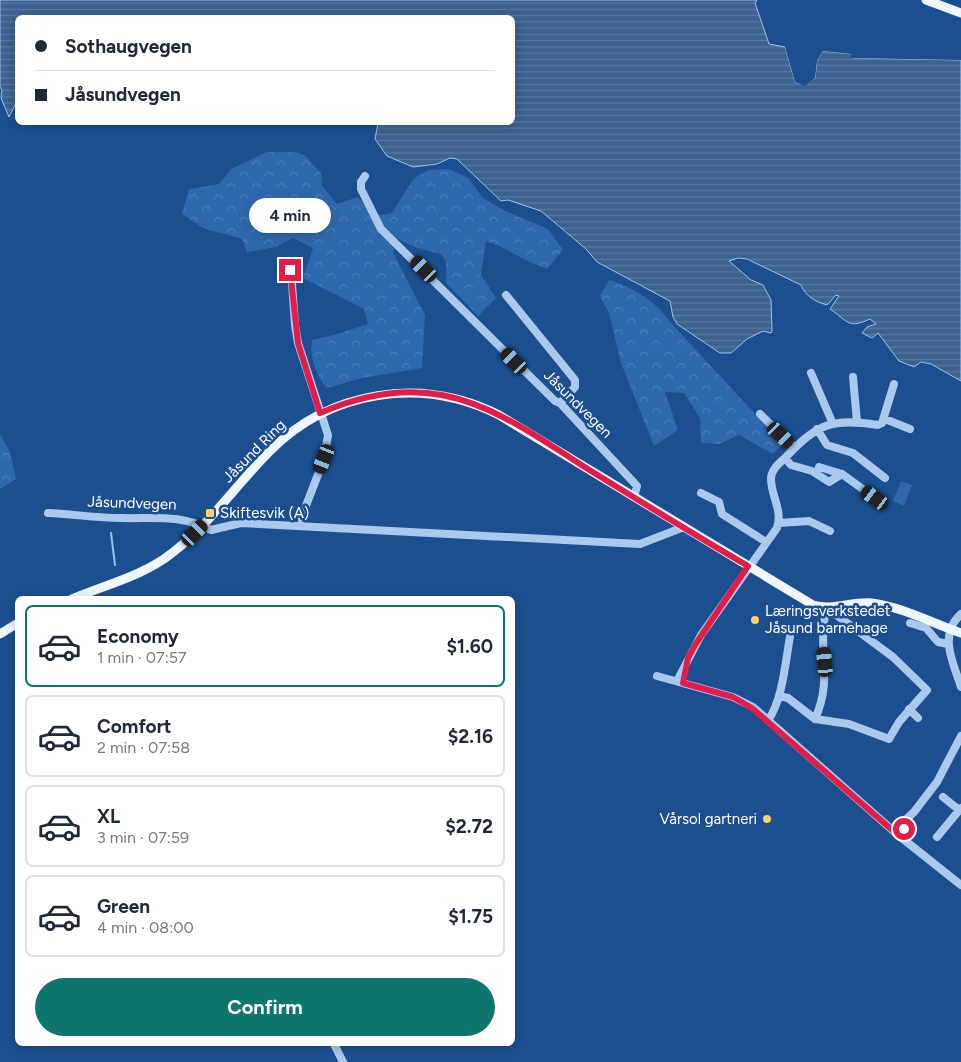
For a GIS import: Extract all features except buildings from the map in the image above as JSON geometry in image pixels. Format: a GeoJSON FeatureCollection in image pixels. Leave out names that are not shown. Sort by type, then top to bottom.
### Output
{"type":"FeatureCollection","features":[{"type":"Feature","properties":{"kind":"main road"},"geometry":{"type":"LineString","coordinates":[[926,0],[961,13]]}},
{"type":"Feature","properties":{"kind":"main road","name":"Jåsund Ring"},"geometry":{"type":"LineString","coordinates":[[79,596],[149,567],[170,555],[202,525],[268,452],[294,429],[320,413],[354,400],[384,394],[426,393],[461,400],[508,420],[810,604],[831,607],[861,602],[877,604],[961,633]]}},
{"type":"Feature","properties":{"kind":"main road"},"geometry":{"type":"LineString","coordinates":[[0,634],[15,625]]}},
{"type":"Feature","properties":{"kind":"street","name":"Jåsundvegen"},"geometry":{"type":"LineString","coordinates":[[364,176],[361,188],[381,229],[555,401],[560,403],[637,486],[634,497]]}},
{"type":"Feature","properties":{"kind":"street"},"geometry":{"type":"LineString","coordinates":[[290,270],[298,343],[328,435],[328,445],[302,516],[302,526]]}},
{"type":"Feature","properties":{"kind":"street"},"geometry":{"type":"LineString","coordinates":[[506,295],[575,380],[575,387],[560,403]]}},
{"type":"Feature","properties":{"kind":"street"},"geometry":{"type":"LineString","coordinates":[[811,373],[833,424]]}},
{"type":"Feature","properties":{"kind":"street"},"geometry":{"type":"LineString","coordinates":[[853,378],[857,422]]}},
{"type":"Feature","properties":{"kind":"street"},"geometry":{"type":"LineString","coordinates":[[680,682],[688,658],[701,634],[748,566],[776,531],[779,523],[778,509],[771,480],[773,471],[802,438],[817,429],[833,424],[857,422],[878,425],[885,419],[894,384]]}},
{"type":"Feature","properties":{"kind":"street"},"geometry":{"type":"LineString","coordinates":[[760,414],[794,447]]}},
{"type":"Feature","properties":{"kind":"street"},"geometry":{"type":"LineString","coordinates":[[885,419],[910,429]]}},
{"type":"Feature","properties":{"kind":"street"},"geometry":{"type":"LineString","coordinates":[[817,429],[827,445],[853,453],[885,478]]}},
{"type":"Feature","properties":{"kind":"street"},"geometry":{"type":"LineString","coordinates":[[785,458],[792,464],[817,474],[829,482],[842,474]]}},
{"type":"Feature","properties":{"kind":"street"},"geometry":{"type":"LineString","coordinates":[[817,474],[819,467],[842,474],[875,498]]}},
{"type":"Feature","properties":{"kind":"street"},"geometry":{"type":"LineString","coordinates":[[701,493],[719,502],[722,514],[766,542]]}},
{"type":"Feature","properties":{"kind":"street","name":"Jåsundvegen"},"geometry":{"type":"LineString","coordinates":[[48,513],[119,518],[184,519],[211,530],[241,523],[640,544],[684,527]]}},
{"type":"Feature","properties":{"kind":"street"},"geometry":{"type":"LineString","coordinates":[[779,523],[809,521],[830,531]]}},
{"type":"Feature","properties":{"kind":"street"},"geometry":{"type":"LineString","coordinates":[[778,696],[788,698],[815,719],[849,724],[889,739],[909,709],[927,690],[893,657],[832,611],[831,607]]}},
{"type":"Feature","properties":{"kind":"street"},"geometry":{"type":"LineString","coordinates":[[961,614],[951,630],[948,644],[961,687]]}},
{"type":"Feature","properties":{"kind":"street"},"geometry":{"type":"LineString","coordinates":[[815,719],[825,681],[823,627],[825,616]]}},
{"type":"Feature","properties":{"kind":"street"},"geometry":{"type":"LineString","coordinates":[[910,622],[926,628],[938,642],[948,644]]}},
{"type":"Feature","properties":{"kind":"street"},"geometry":{"type":"LineString","coordinates":[[768,720],[775,708],[791,631]]}},
{"type":"Feature","properties":{"kind":"street"},"geometry":{"type":"LineString","coordinates":[[657,676],[733,697],[752,708],[896,833],[961,885]]}},
{"type":"Feature","properties":{"kind":"street"},"geometry":{"type":"LineString","coordinates":[[909,709],[918,718]]}},
{"type":"Feature","properties":{"kind":"street"},"geometry":{"type":"LineString","coordinates":[[896,833],[941,777],[961,736]]}},
{"type":"Feature","properties":{"kind":"street"},"geometry":{"type":"LineString","coordinates":[[937,837],[960,809],[943,797]]}},
{"type":"Feature","properties":{"kind":"street"},"geometry":{"type":"LineString","coordinates":[[335,1046],[343,1062]]}},
{"type":"Feature","properties":{"kind":"green space"},"geometry":{"type":"Polygon","coordinates":[[[267,152],[295,152],[304,155],[321,173],[322,186],[337,204],[358,197],[373,216],[392,213],[414,178],[429,170],[449,169],[468,178],[483,198],[505,211],[548,229],[563,250],[547,269],[486,241],[481,275],[496,298],[478,316],[446,283],[446,262],[441,254],[417,248],[396,238],[393,253],[425,315],[422,368],[362,378],[327,388],[314,366],[312,340],[368,324],[364,309],[303,278],[313,248],[293,238],[276,247],[247,252],[242,239],[203,228],[182,214],[189,189],[219,184],[231,169],[267,152]]]}},
{"type":"Feature","properties":{"kind":"green space"},"geometry":{"type":"Polygon","coordinates":[[[609,280],[644,296],[665,315],[783,444],[773,454],[739,435],[719,444],[701,443],[700,418],[684,393],[665,392],[678,430],[654,446],[621,363],[609,313],[600,296],[609,280]]]}},
{"type":"Feature","properties":{"kind":"green space"},"geometry":{"type":"Polygon","coordinates":[[[0,434],[10,452],[16,479],[0,489],[0,434]]]}},
{"type":"Feature","properties":{"kind":"green space"},"geometry":{"type":"Polygon","coordinates":[[[901,481],[912,485],[904,506],[893,501],[901,481]]]}},
{"type":"Feature","properties":{"kind":"shaded area"},"geometry":{"type":"Polygon","coordinates":[[[0,0],[757,0],[755,3],[769,44],[785,47],[795,82],[805,85],[815,78],[817,61],[823,51],[852,54],[853,58],[961,60],[961,381],[931,364],[921,362],[914,367],[899,361],[878,333],[872,338],[862,333],[867,327],[876,324],[870,319],[853,324],[849,323],[830,309],[839,296],[836,295],[827,305],[819,302],[811,298],[801,285],[747,259],[738,258],[729,261],[751,280],[763,285],[771,300],[772,331],[771,333],[763,331],[747,339],[731,353],[720,353],[677,324],[673,317],[670,301],[597,262],[586,249],[541,211],[508,200],[501,201],[457,159],[450,158],[437,164],[413,167],[387,156],[375,139],[378,125],[515,125],[515,15],[15,15],[15,105],[9,117],[1,98],[2,90],[0,87],[0,0]]]}},
{"type":"Feature","properties":{"kind":"pier"},"geometry":{"type":"Polygon","coordinates":[[[785,47],[787,47],[797,80],[805,83],[813,76],[815,60],[823,49],[852,51],[854,55],[961,58],[961,60],[852,58],[851,54],[823,51],[817,61],[815,78],[805,86],[795,82],[785,47]]]}},
{"type":"Feature","properties":{"kind":"waterway"},"geometry":{"type":"LineString","coordinates":[[111,533],[115,565]]}},
{"type":"Feature","properties":{"kind":"place","name":"Skiftesvik (A)"},"geometry":{"type":"Point","coordinates":[210,513]}},
{"type":"Feature","properties":{"kind":"place","name":"Læringsverkstedet Jåsund barnehage"},"geometry":{"type":"Point","coordinates":[755,620]}},
{"type":"Feature","properties":{"kind":"place","name":"Vårsol gartneri"},"geometry":{"type":"Point","coordinates":[767,819]}},
{"type":"Feature","properties":{"kind":"route"},"geometry":{"type":"LineString","coordinates":[[290,270],[298,343],[320,413],[354,400],[404,392],[435,394],[470,403],[489,410],[517,425],[748,566],[701,634],[688,658],[683,683],[733,697],[744,702],[898,835],[904,829]]}}]}
